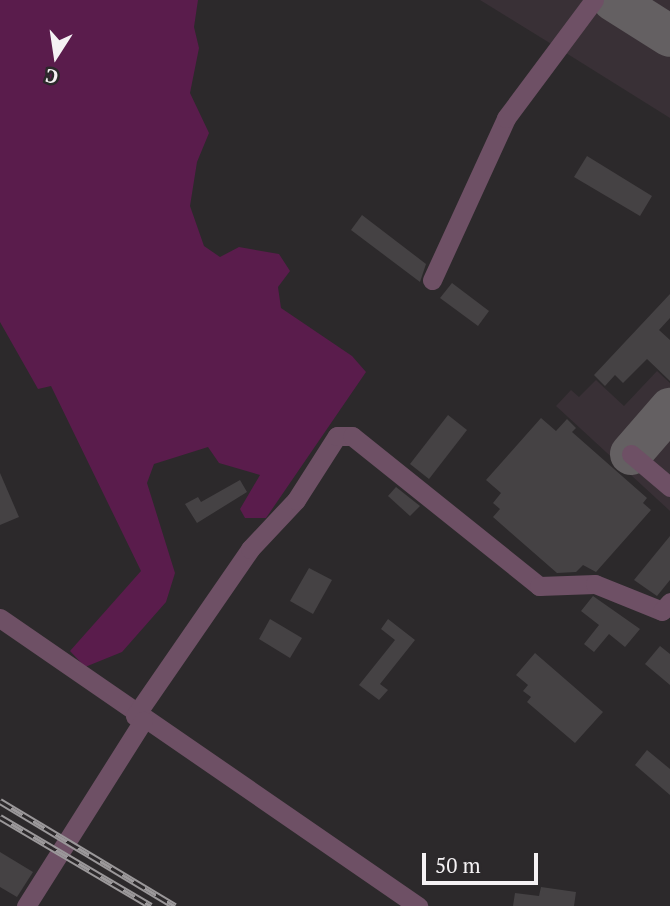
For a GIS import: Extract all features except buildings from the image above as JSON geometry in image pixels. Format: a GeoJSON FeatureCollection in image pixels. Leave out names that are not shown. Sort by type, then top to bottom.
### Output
{"type":"FeatureCollection","features":[{"type":"Feature","properties":{"kind":"lane"},"geometry":{"type":"LineString","coordinates":[[432,280],[506,118],[594,0]]}},
{"type":"Feature","properties":{"kind":"lane"},"geometry":{"type":"LineString","coordinates":[[26,906],[139,718],[250,549],[296,500],[337,436],[352,436],[539,586],[596,584],[662,611],[670,602]]}},
{"type":"Feature","properties":{"kind":"lane"},"geometry":{"type":"LineString","coordinates":[[631,454],[670,487]]}},
{"type":"Feature","properties":{"kind":"lane"},"geometry":{"type":"LineString","coordinates":[[0,618],[139,718],[418,906]]}},
{"type":"Feature","properties":{"kind":"shaded area"},"geometry":{"type":"Polygon","coordinates":[[[0,0],[198,0],[194,27],[199,48],[190,93],[209,133],[197,162],[190,206],[204,246],[220,257],[239,247],[279,254],[290,271],[278,287],[281,308],[352,356],[366,372],[266,518],[245,518],[240,509],[260,475],[219,463],[208,447],[154,464],[147,483],[175,573],[166,602],[122,652],[85,667],[70,651],[141,571],[51,386],[38,389],[0,322],[0,0]]]}},
{"type":"Feature","properties":{"kind":"shaded area"},"geometry":{"type":"Polygon","coordinates":[[[480,0],[670,0],[670,118],[574,58],[480,0]]]}},
{"type":"Feature","properties":{"kind":"shaded area"},"geometry":{"type":"Polygon","coordinates":[[[657,371],[670,383],[670,511],[556,406],[571,390],[579,397],[596,380],[624,406],[657,371]]]}},
{"type":"Feature","properties":{"kind":"taxiway"},"geometry":{"type":"LineString","coordinates":[[613,0],[670,36]]}},
{"type":"Feature","properties":{"kind":"taxiway"},"geometry":{"type":"LineString","coordinates":[[631,454],[670,409]]}},
{"type":"Feature","properties":{"kind":"railway"},"geometry":{"type":"LineString","coordinates":[[0,801],[175,906]]}},
{"type":"Feature","properties":{"kind":"railway"},"geometry":{"type":"LineString","coordinates":[[0,817],[151,906]]}}]}
